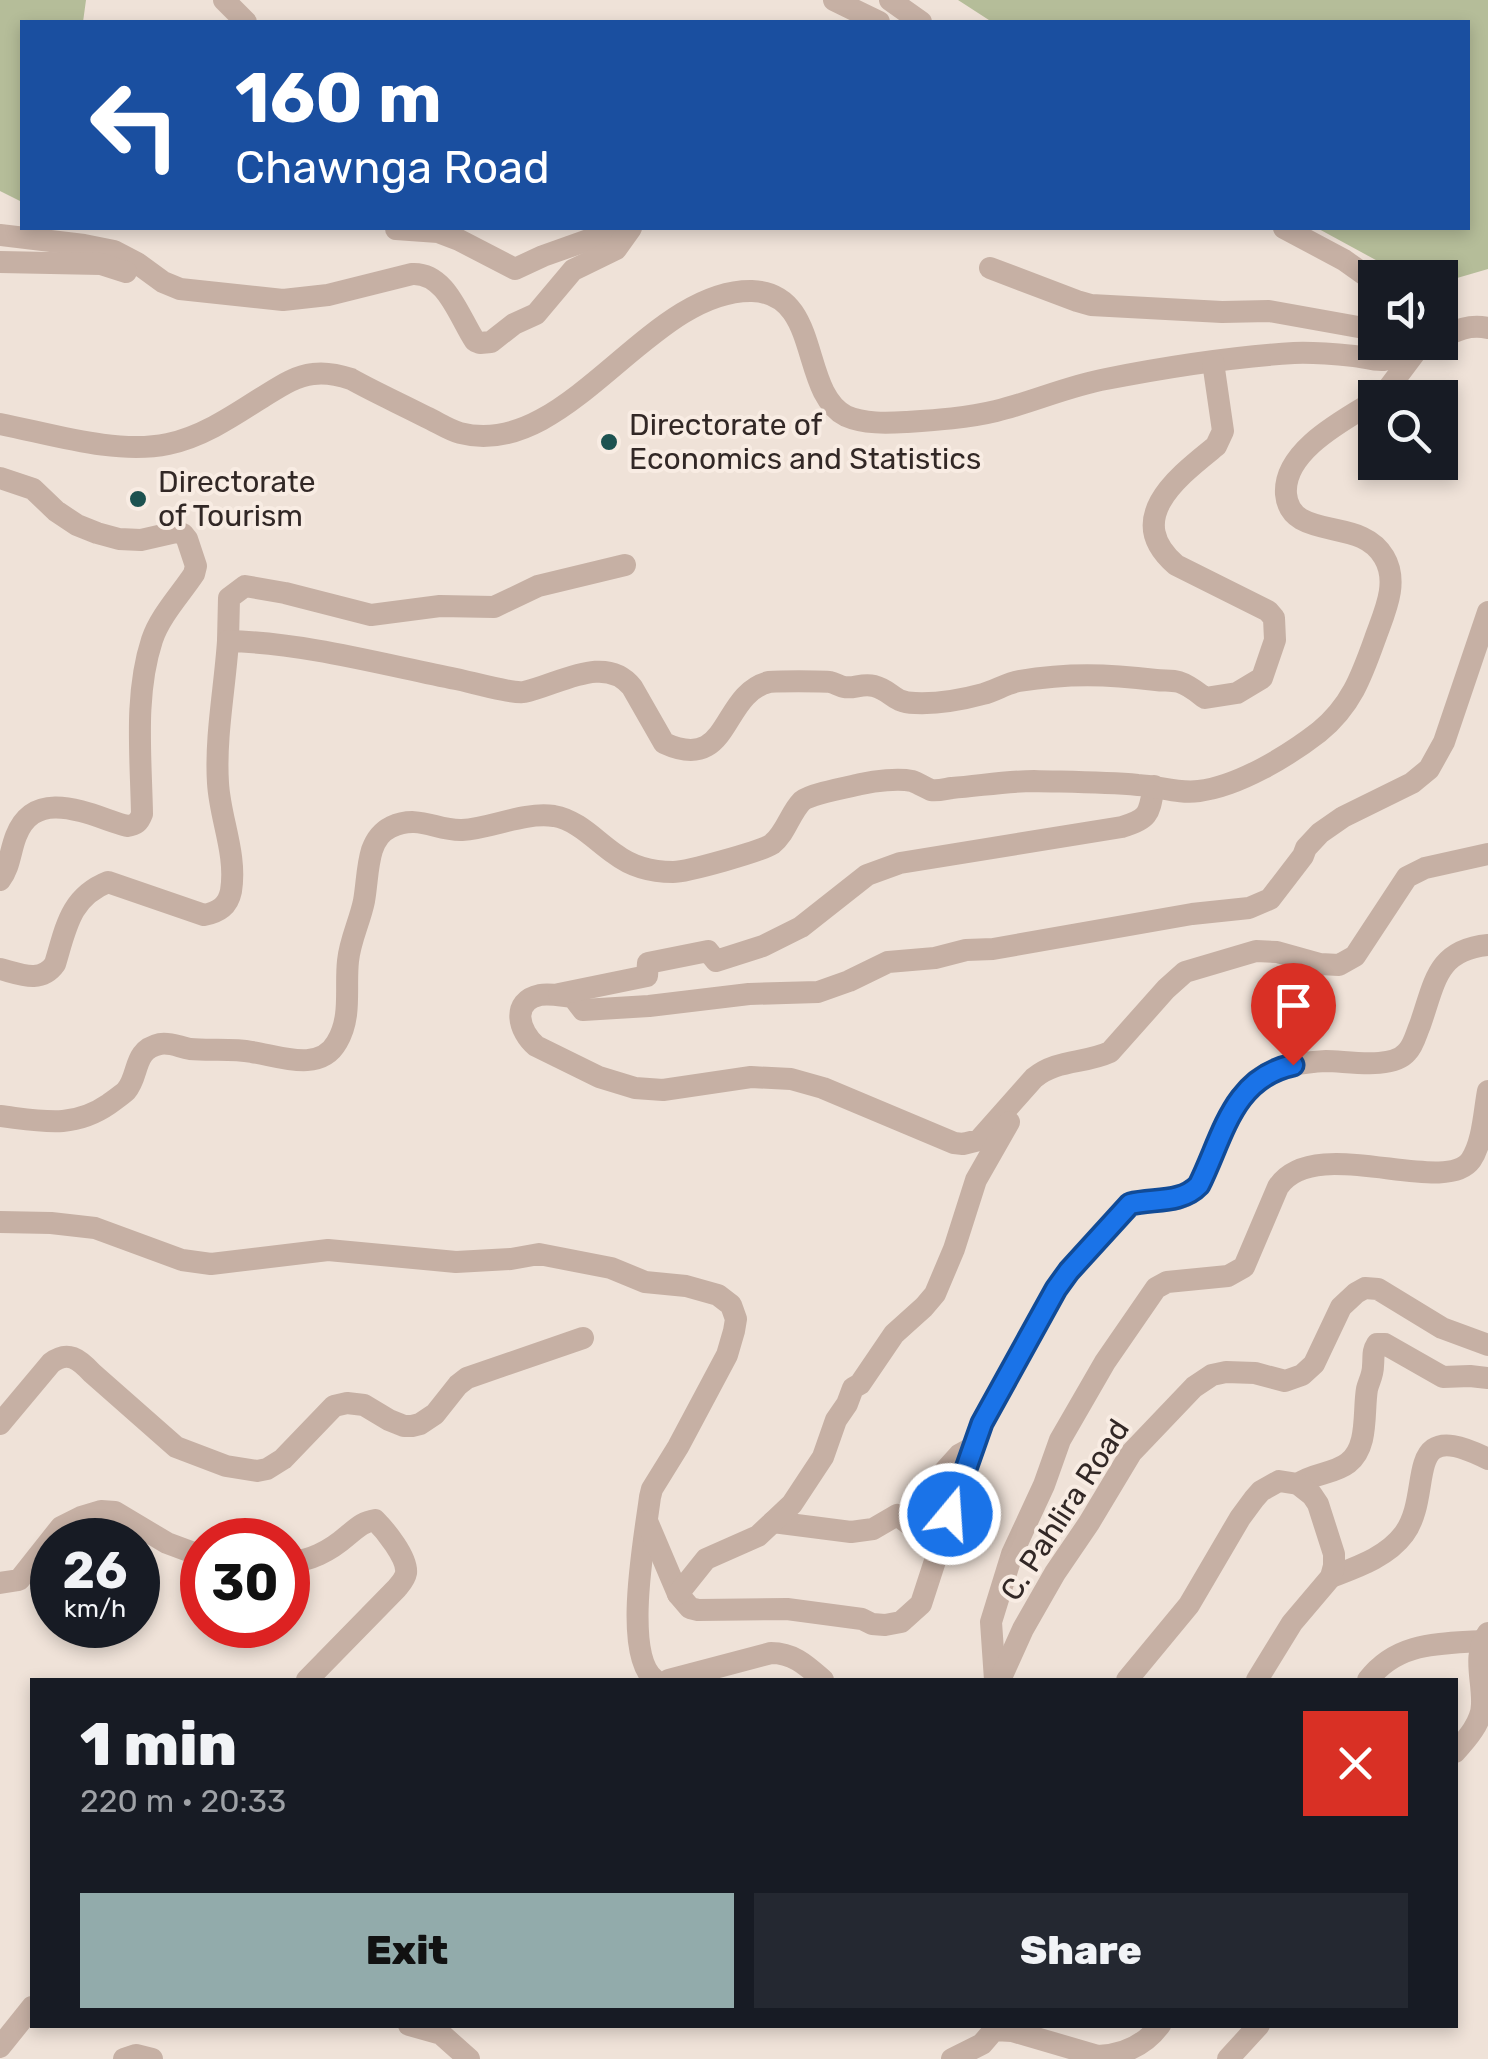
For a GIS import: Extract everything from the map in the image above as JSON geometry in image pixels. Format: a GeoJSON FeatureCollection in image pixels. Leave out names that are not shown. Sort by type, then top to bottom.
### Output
{"type":"FeatureCollection","features":[{"type":"Feature","properties":{"kind":"street"},"geometry":{"type":"LineString","coordinates":[[224,0],[244,20]]}},
{"type":"Feature","properties":{"kind":"street"},"geometry":{"type":"LineString","coordinates":[[834,0],[875,20]]}},
{"type":"Feature","properties":{"kind":"street"},"geometry":{"type":"LineString","coordinates":[[890,0],[918,20]]}},
{"type":"Feature","properties":{"kind":"street"},"geometry":{"type":"LineString","coordinates":[[410,230],[438,232],[515,269],[608,230]]}},
{"type":"Feature","properties":{"kind":"street"},"geometry":{"type":"LineString","coordinates":[[0,262],[101,264],[180,289],[298,300],[418,274],[437,281],[475,341],[486,344],[536,314],[573,270],[616,249],[630,230]]}},
{"type":"Feature","properties":{"kind":"street"},"geometry":{"type":"LineString","coordinates":[[1288,230],[1358,270]]}},
{"type":"Feature","properties":{"kind":"street"},"geometry":{"type":"LineString","coordinates":[[0,235],[114,251],[163,282]]}},
{"type":"Feature","properties":{"kind":"street"},"geometry":{"type":"LineString","coordinates":[[990,268],[1092,304],[1270,311],[1358,327]]}},
{"type":"Feature","properties":{"kind":"street"},"geometry":{"type":"LineString","coordinates":[[0,424],[120,446],[170,443],[213,428],[291,380],[333,374],[351,379],[460,433],[508,433],[554,412],[706,300],[752,291],[771,294],[787,305],[809,346],[823,392],[832,406],[865,422],[944,420],[998,410],[1104,379],[1213,362],[1294,353],[1358,357]]}},
{"type":"Feature","properties":{"kind":"street"},"geometry":{"type":"LineString","coordinates":[[1458,330],[1488,328]]}},
{"type":"Feature","properties":{"kind":"street"},"geometry":{"type":"LineString","coordinates":[[1396,380],[1416,360]]}},
{"type":"Feature","properties":{"kind":"street"},"geometry":{"type":"LineString","coordinates":[[228,642],[271,642],[523,692],[584,674],[610,672],[632,687],[664,743],[682,750],[713,743],[742,698],[750,690],[774,680],[829,682],[847,688],[870,685],[883,689],[898,702],[920,703],[955,701],[1016,682],[1097,674],[1178,681],[1205,698],[1236,693],[1262,678],[1275,640],[1274,618],[1268,611],[1176,565],[1157,541],[1154,527],[1158,504],[1172,483],[1220,440],[1223,431],[1213,362]]}},
{"type":"Feature","properties":{"kind":"street"},"geometry":{"type":"LineString","coordinates":[[0,1116],[50,1122],[74,1121],[96,1113],[125,1093],[137,1060],[164,1042],[300,1060],[327,1055],[339,1040],[348,1003],[347,965],[363,905],[372,848],[379,835],[402,823],[424,822],[457,831],[520,818],[554,816],[571,822],[632,864],[650,870],[683,872],[772,844],[802,802],[815,794],[866,782],[911,781],[931,790],[1029,781],[1154,786],[1195,792],[1217,788],[1290,753],[1346,707],[1365,668],[1390,591],[1386,560],[1377,548],[1345,530],[1306,522],[1295,515],[1288,503],[1286,480],[1295,463],[1313,442],[1358,412]]}},
{"type":"Feature","properties":{"kind":"street"},"geometry":{"type":"LineString","coordinates":[[0,478],[33,489],[56,511],[97,533],[141,540],[183,534],[196,566],[152,639],[141,710],[139,821],[126,826],[75,809],[31,814],[17,834],[0,880]]}},
{"type":"Feature","properties":{"kind":"street"},"geometry":{"type":"LineString","coordinates":[[0,969],[30,976],[50,972],[73,910],[97,886],[108,882],[204,915],[226,904],[232,886],[232,858],[217,780],[229,598],[245,586],[371,615],[440,606],[494,607],[538,586],[625,565]]}},
{"type":"Feature","properties":{"kind":"street"},"geometry":{"type":"LineString","coordinates":[[1488,612],[1444,742],[1429,769],[1412,783],[1320,833],[1276,892],[1256,906],[935,958],[898,960],[818,992],[749,994],[582,1010],[572,997],[542,994],[526,1003],[520,1022],[536,1046],[599,1077],[636,1088],[663,1090],[751,1077],[792,1079],[962,1144],[980,1140],[988,1133],[1042,1071],[1110,1052],[1176,979],[1195,968],[1256,951],[1276,952],[1320,964],[1348,962],[1407,877],[1425,868],[1488,854]]}},
{"type":"Feature","properties":{"kind":"street"},"geometry":{"type":"LineString","coordinates":[[554,996],[647,976],[648,962],[708,951],[716,961],[763,946],[801,927],[868,875],[900,862],[1140,822],[1150,812],[1154,786]]}},
{"type":"Feature","properties":{"kind":"street"},"geometry":{"type":"LineString","coordinates":[[647,1521],[678,1594],[698,1610],[774,1608],[878,1625],[901,1622],[921,1604],[973,1447],[988,1414],[1069,1271],[1124,1208],[1137,1202],[1191,1193],[1205,1174],[1237,1103],[1250,1086],[1269,1072],[1309,1062],[1387,1062],[1401,1058],[1412,1044],[1444,962],[1458,952],[1488,945]]}},
{"type":"Feature","properties":{"kind":"street"},"geometry":{"type":"LineString","coordinates":[[678,1594],[706,1560],[758,1536],[792,1504],[818,1466],[852,1388],[860,1384],[894,1334],[935,1294],[976,1180],[1026,1087]]}},
{"type":"Feature","properties":{"kind":"street"},"geometry":{"type":"LineString","coordinates":[[997,1678],[991,1622],[1019,1537],[1060,1440],[1105,1362],[1156,1288],[1167,1282],[1228,1276],[1244,1267],[1283,1178],[1298,1170],[1363,1164],[1412,1171],[1460,1170],[1477,1146],[1488,1091]]}},
{"type":"Feature","properties":{"kind":"street"},"geometry":{"type":"LineString","coordinates":[[0,1222],[95,1228],[182,1260],[212,1264],[328,1250],[456,1262],[539,1254],[610,1268],[645,1282],[686,1286],[727,1300],[734,1311],[734,1331],[726,1354],[678,1448],[652,1489],[637,1614],[640,1653],[653,1678]]}},
{"type":"Feature","properties":{"kind":"street","name":"C. Pahlira Road"},"geometry":{"type":"LineString","coordinates":[[998,1678],[1055,1573],[1131,1453],[1202,1379],[1226,1372],[1285,1381],[1302,1375],[1314,1364],[1341,1306],[1356,1292],[1372,1288],[1442,1328],[1488,1345]]}},
{"type":"Feature","properties":{"kind":"street"},"geometry":{"type":"LineString","coordinates":[[0,1424],[51,1363],[72,1356],[176,1447],[226,1466],[257,1471],[283,1459],[340,1403],[356,1403],[404,1426],[420,1424],[435,1414],[467,1378],[583,1338]]}},
{"type":"Feature","properties":{"kind":"street"},"geometry":{"type":"LineString","coordinates":[[1298,1484],[1349,1463],[1358,1451],[1377,1344],[1385,1344],[1443,1377],[1488,1378]]}},
{"type":"Feature","properties":{"kind":"street"},"geometry":{"type":"LineString","coordinates":[[1331,1577],[1372,1560],[1406,1532],[1425,1460],[1436,1448],[1452,1444],[1488,1459]]}},
{"type":"Feature","properties":{"kind":"street"},"geometry":{"type":"LineString","coordinates":[[772,1522],[850,1532],[873,1529],[897,1515],[910,1524],[923,1495],[960,1454],[973,1447]]}},
{"type":"Feature","properties":{"kind":"street"},"geometry":{"type":"LineString","coordinates":[[1129,1678],[1189,1605],[1254,1499],[1279,1481],[1298,1484],[1318,1504],[1334,1566],[1331,1577],[1292,1623],[1258,1678]]}},
{"type":"Feature","properties":{"kind":"street"},"geometry":{"type":"LineString","coordinates":[[0,1583],[19,1580],[61,1527],[101,1511],[114,1512],[180,1548]]}},
{"type":"Feature","properties":{"kind":"street"},"geometry":{"type":"LineString","coordinates":[[309,1678],[397,1588],[406,1569],[401,1555],[375,1520],[360,1524],[338,1543],[310,1558]]}},
{"type":"Feature","properties":{"kind":"street"},"geometry":{"type":"LineString","coordinates":[[1370,1678],[1380,1664],[1416,1648],[1485,1637],[1479,1660],[1482,1705],[1478,1721],[1458,1748]]}},
{"type":"Feature","properties":{"kind":"street"},"geometry":{"type":"LineString","coordinates":[[677,1678],[782,1653],[804,1663],[821,1678]]}},
{"type":"Feature","properties":{"kind":"street"},"geometry":{"type":"LineString","coordinates":[[0,2047],[30,2010]]}},
{"type":"Feature","properties":{"kind":"street"},"geometry":{"type":"LineString","coordinates":[[420,2028],[441,2034],[469,2059]]}},
{"type":"Feature","properties":{"kind":"street"},"geometry":{"type":"LineString","coordinates":[[952,2059],[982,2044],[994,2030],[1012,2031],[1098,2056],[1138,2045],[1157,2028]]}},
{"type":"Feature","properties":{"kind":"street"},"geometry":{"type":"LineString","coordinates":[[1228,2059],[1256,2028]]}},
{"type":"Feature","properties":{"kind":"street"},"geometry":{"type":"LineString","coordinates":[[124,2059],[136,2055],[152,2059]]}},
{"type":"Feature","properties":{"kind":"green space"},"geometry":{"type":"Polygon","coordinates":[[[0,0],[86,0],[83,20],[20,20],[20,201],[0,191],[0,0]]]}},
{"type":"Feature","properties":{"kind":"green space"},"geometry":{"type":"Polygon","coordinates":[[[958,0],[1488,0],[1488,269],[1458,278],[1458,260],[1376,260],[1321,230],[1470,230],[1470,20],[989,20],[958,0]]]}},
{"type":"Feature","properties":{"kind":"place","name":"Directorate of Economics and Statistics"},"geometry":{"type":"Point","coordinates":[609,442]}},
{"type":"Feature","properties":{"kind":"place","name":"Directorate of Tourism"},"geometry":{"type":"Point","coordinates":[138,499]}},
{"type":"Feature","properties":{"kind":"route"},"geometry":{"type":"LineString","coordinates":[[950,1514],[982,1423],[1069,1271],[1130,1204],[1191,1193],[1199,1185],[1242,1094],[1258,1078],[1293,1065]]}}]}
